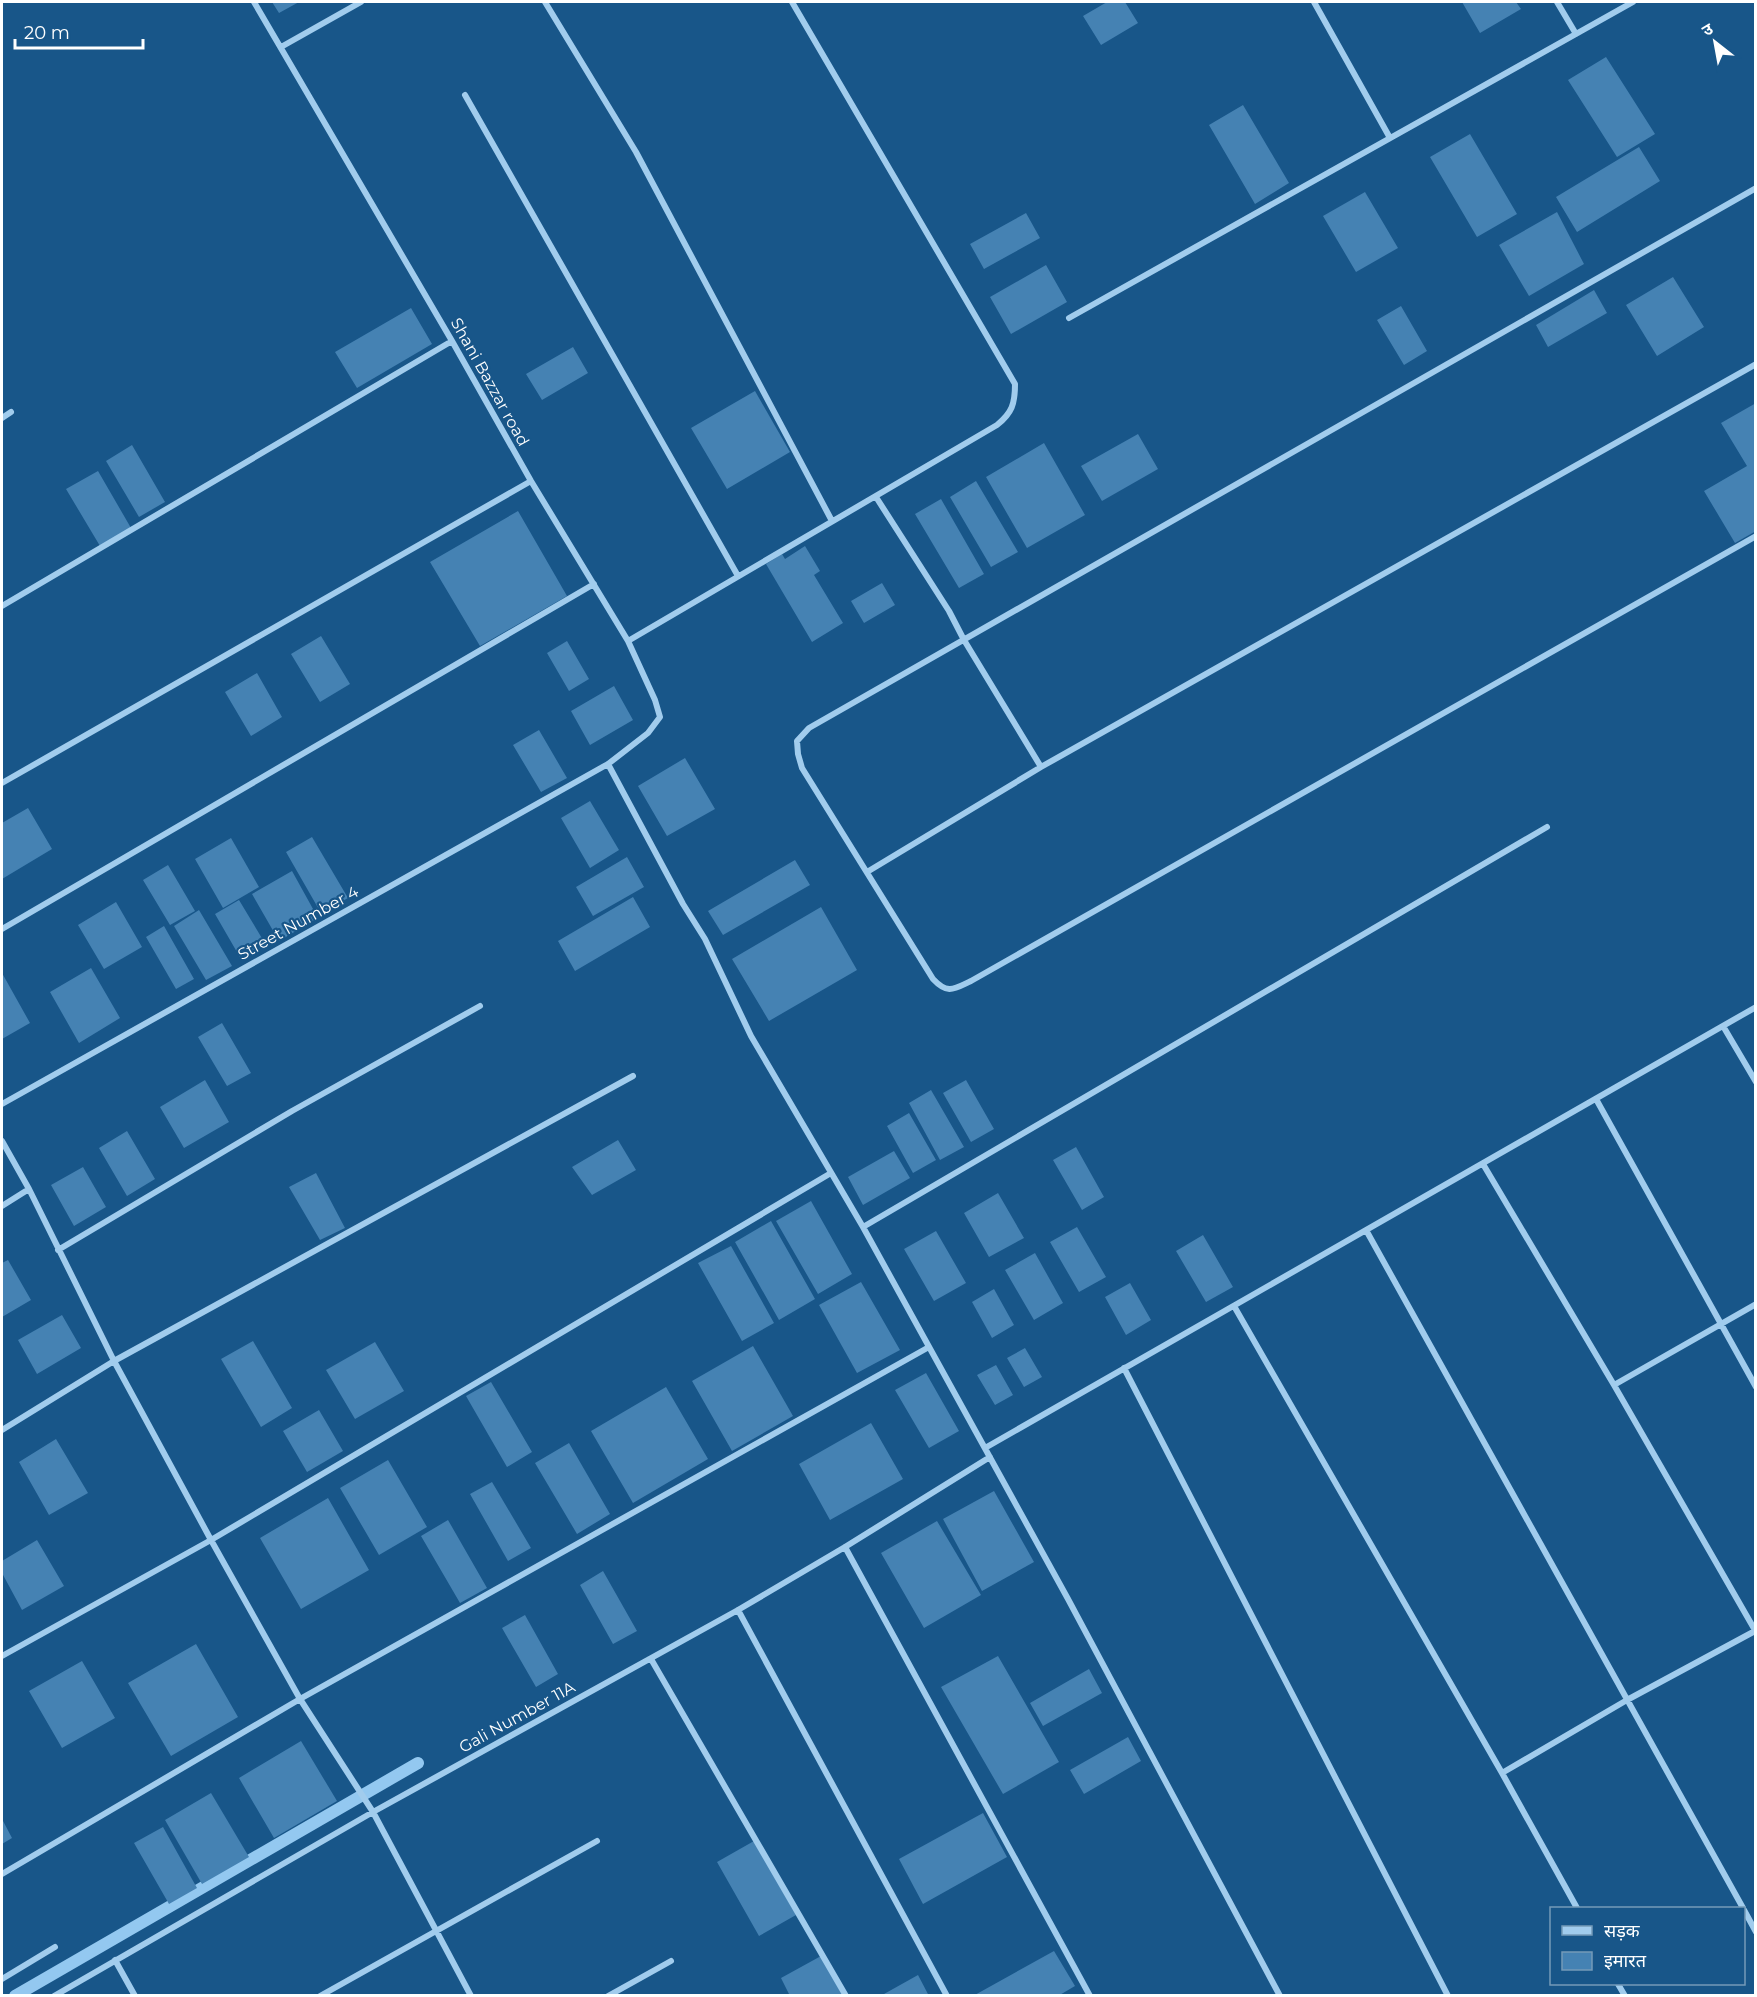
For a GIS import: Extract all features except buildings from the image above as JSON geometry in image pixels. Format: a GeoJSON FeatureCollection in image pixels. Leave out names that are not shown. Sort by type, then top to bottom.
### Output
{"type":"FeatureCollection","features":[{"type":"Feature","properties":{"kind":"street","name":"Shani Bazzar road"},"geometry":{"type":"LineString","coordinates":[[254,2],[531,481],[628,641],[655,700],[660,717],[648,733],[608,764]]}},
{"type":"Feature","properties":{"kind":"street"},"geometry":{"type":"LineString","coordinates":[[281,47],[361,2]]}},
{"type":"Feature","properties":{"kind":"street"},"geometry":{"type":"LineString","coordinates":[[545,2],[636,152],[832,520]]}},
{"type":"Feature","properties":{"kind":"street"},"geometry":{"type":"LineString","coordinates":[[628,641],[997,425],[1008,416],[1015,403],[1015,384],[792,2]]}},
{"type":"Feature","properties":{"kind":"street"},"geometry":{"type":"LineString","coordinates":[[1314,2],[1390,138]]}},
{"type":"Feature","properties":{"kind":"street"},"geometry":{"type":"LineString","coordinates":[[1557,2],[1575,34]]}},
{"type":"Feature","properties":{"kind":"street"},"geometry":{"type":"LineString","coordinates":[[1069,318],[1633,2]]}},
{"type":"Feature","properties":{"kind":"street"},"geometry":{"type":"LineString","coordinates":[[465,95],[738,576]]}},
{"type":"Feature","properties":{"kind":"street"},"geometry":{"type":"LineString","coordinates":[[1755,188],[809,728],[797,741],[798,754],[802,768],[933,979],[942,988],[953,990],[1755,536]]}},
{"type":"Feature","properties":{"kind":"street"},"geometry":{"type":"LineString","coordinates":[[2,606],[452,341]]}},
{"type":"Feature","properties":{"kind":"street"},"geometry":{"type":"LineString","coordinates":[[867,872],[1041,767],[1755,363]]}},
{"type":"Feature","properties":{"kind":"street"},"geometry":{"type":"LineString","coordinates":[[2,417],[11,412]]}},
{"type":"Feature","properties":{"kind":"street"},"geometry":{"type":"LineString","coordinates":[[2,783],[531,481]]}},
{"type":"Feature","properties":{"kind":"street"},"geometry":{"type":"LineString","coordinates":[[876,497],[949,610],[964,640],[1041,767]]}},
{"type":"Feature","properties":{"kind":"street"},"geometry":{"type":"LineString","coordinates":[[2,929],[594,584]]}},
{"type":"Feature","properties":{"kind":"street"},"geometry":{"type":"LineString","coordinates":[[608,764],[683,904],[705,939],[752,1036],[863,1227],[990,1457],[1280,1995]]}},
{"type":"Feature","properties":{"kind":"street","name":"Street Number 4"},"geometry":{"type":"LineString","coordinates":[[2,1104],[608,764]]}},
{"type":"Feature","properties":{"kind":"street"},"geometry":{"type":"LineString","coordinates":[[863,1227],[1547,827]]}},
{"type":"Feature","properties":{"kind":"street"},"geometry":{"type":"LineString","coordinates":[[58,1250],[292,1111],[480,1006]]}},
{"type":"Feature","properties":{"kind":"street"},"geometry":{"type":"LineString","coordinates":[[985,1448],[1755,1008]]}},
{"type":"Feature","properties":{"kind":"street"},"geometry":{"type":"LineString","coordinates":[[1723,1026],[1755,1082]]}},
{"type":"Feature","properties":{"kind":"street"},"geometry":{"type":"LineString","coordinates":[[2,1430],[114,1361],[633,1076]]}},
{"type":"Feature","properties":{"kind":"street"},"geometry":{"type":"LineString","coordinates":[[1596,1099],[1755,1387]]}},
{"type":"Feature","properties":{"kind":"street"},"geometry":{"type":"LineString","coordinates":[[2,1141],[29,1189],[114,1361],[211,1540],[300,1699],[373,1812],[471,1995]]}},
{"type":"Feature","properties":{"kind":"street"},"geometry":{"type":"LineString","coordinates":[[1483,1164],[1614,1385],[1755,1632],[1627,1700],[1502,1773]]}},
{"type":"Feature","properties":{"kind":"street"},"geometry":{"type":"LineString","coordinates":[[2,1656],[211,1540],[831,1173]]}},
{"type":"Feature","properties":{"kind":"street"},"geometry":{"type":"LineString","coordinates":[[2,1206],[29,1189]]}},
{"type":"Feature","properties":{"kind":"street"},"geometry":{"type":"LineString","coordinates":[[1366,1230],[1742,1907]]}},
{"type":"Feature","properties":{"kind":"street"},"geometry":{"type":"LineString","coordinates":[[1614,1385],[1755,1304]]}},
{"type":"Feature","properties":{"kind":"street"},"geometry":{"type":"LineString","coordinates":[[1234,1306],[1576,1907]]}},
{"type":"Feature","properties":{"kind":"street"},"geometry":{"type":"LineString","coordinates":[[2,1874],[300,1699],[929,1347]]}},
{"type":"Feature","properties":{"kind":"street"},"geometry":{"type":"LineString","coordinates":[[1124,1368],[1448,1995]]}},
{"type":"Feature","properties":{"kind":"street","name":"Gali Number 11A"},"geometry":{"type":"LineString","coordinates":[[54,1995],[373,1812],[738,1610],[990,1457]]}},
{"type":"Feature","properties":{"kind":"street"},"geometry":{"type":"LineString","coordinates":[[845,1547],[1090,1995]]}},
{"type":"Feature","properties":{"kind":"street"},"geometry":{"type":"LineString","coordinates":[[738,1610],[947,1995]]}},
{"type":"Feature","properties":{"kind":"street"},"geometry":{"type":"LineString","coordinates":[[651,1659],[846,1995]]}},
{"type":"Feature","properties":{"kind":"street"},"geometry":{"type":"LineString","coordinates":[[320,1995],[597,1841]]}},
{"type":"Feature","properties":{"kind":"street"},"geometry":{"type":"LineString","coordinates":[[1745,1913],[1755,1932]]}},
{"type":"Feature","properties":{"kind":"street"},"geometry":{"type":"LineString","coordinates":[[2,1979],[55,1947]]}},
{"type":"Feature","properties":{"kind":"street"},"geometry":{"type":"LineString","coordinates":[[115,1960],[135,1995]]}},
{"type":"Feature","properties":{"kind":"street"},"geometry":{"type":"LineString","coordinates":[[608,1995],[671,1961]]}},
{"type":"Feature","properties":{"kind":"waterway"},"geometry":{"type":"LineString","coordinates":[[15,1996],[418,1763]]}}]}
